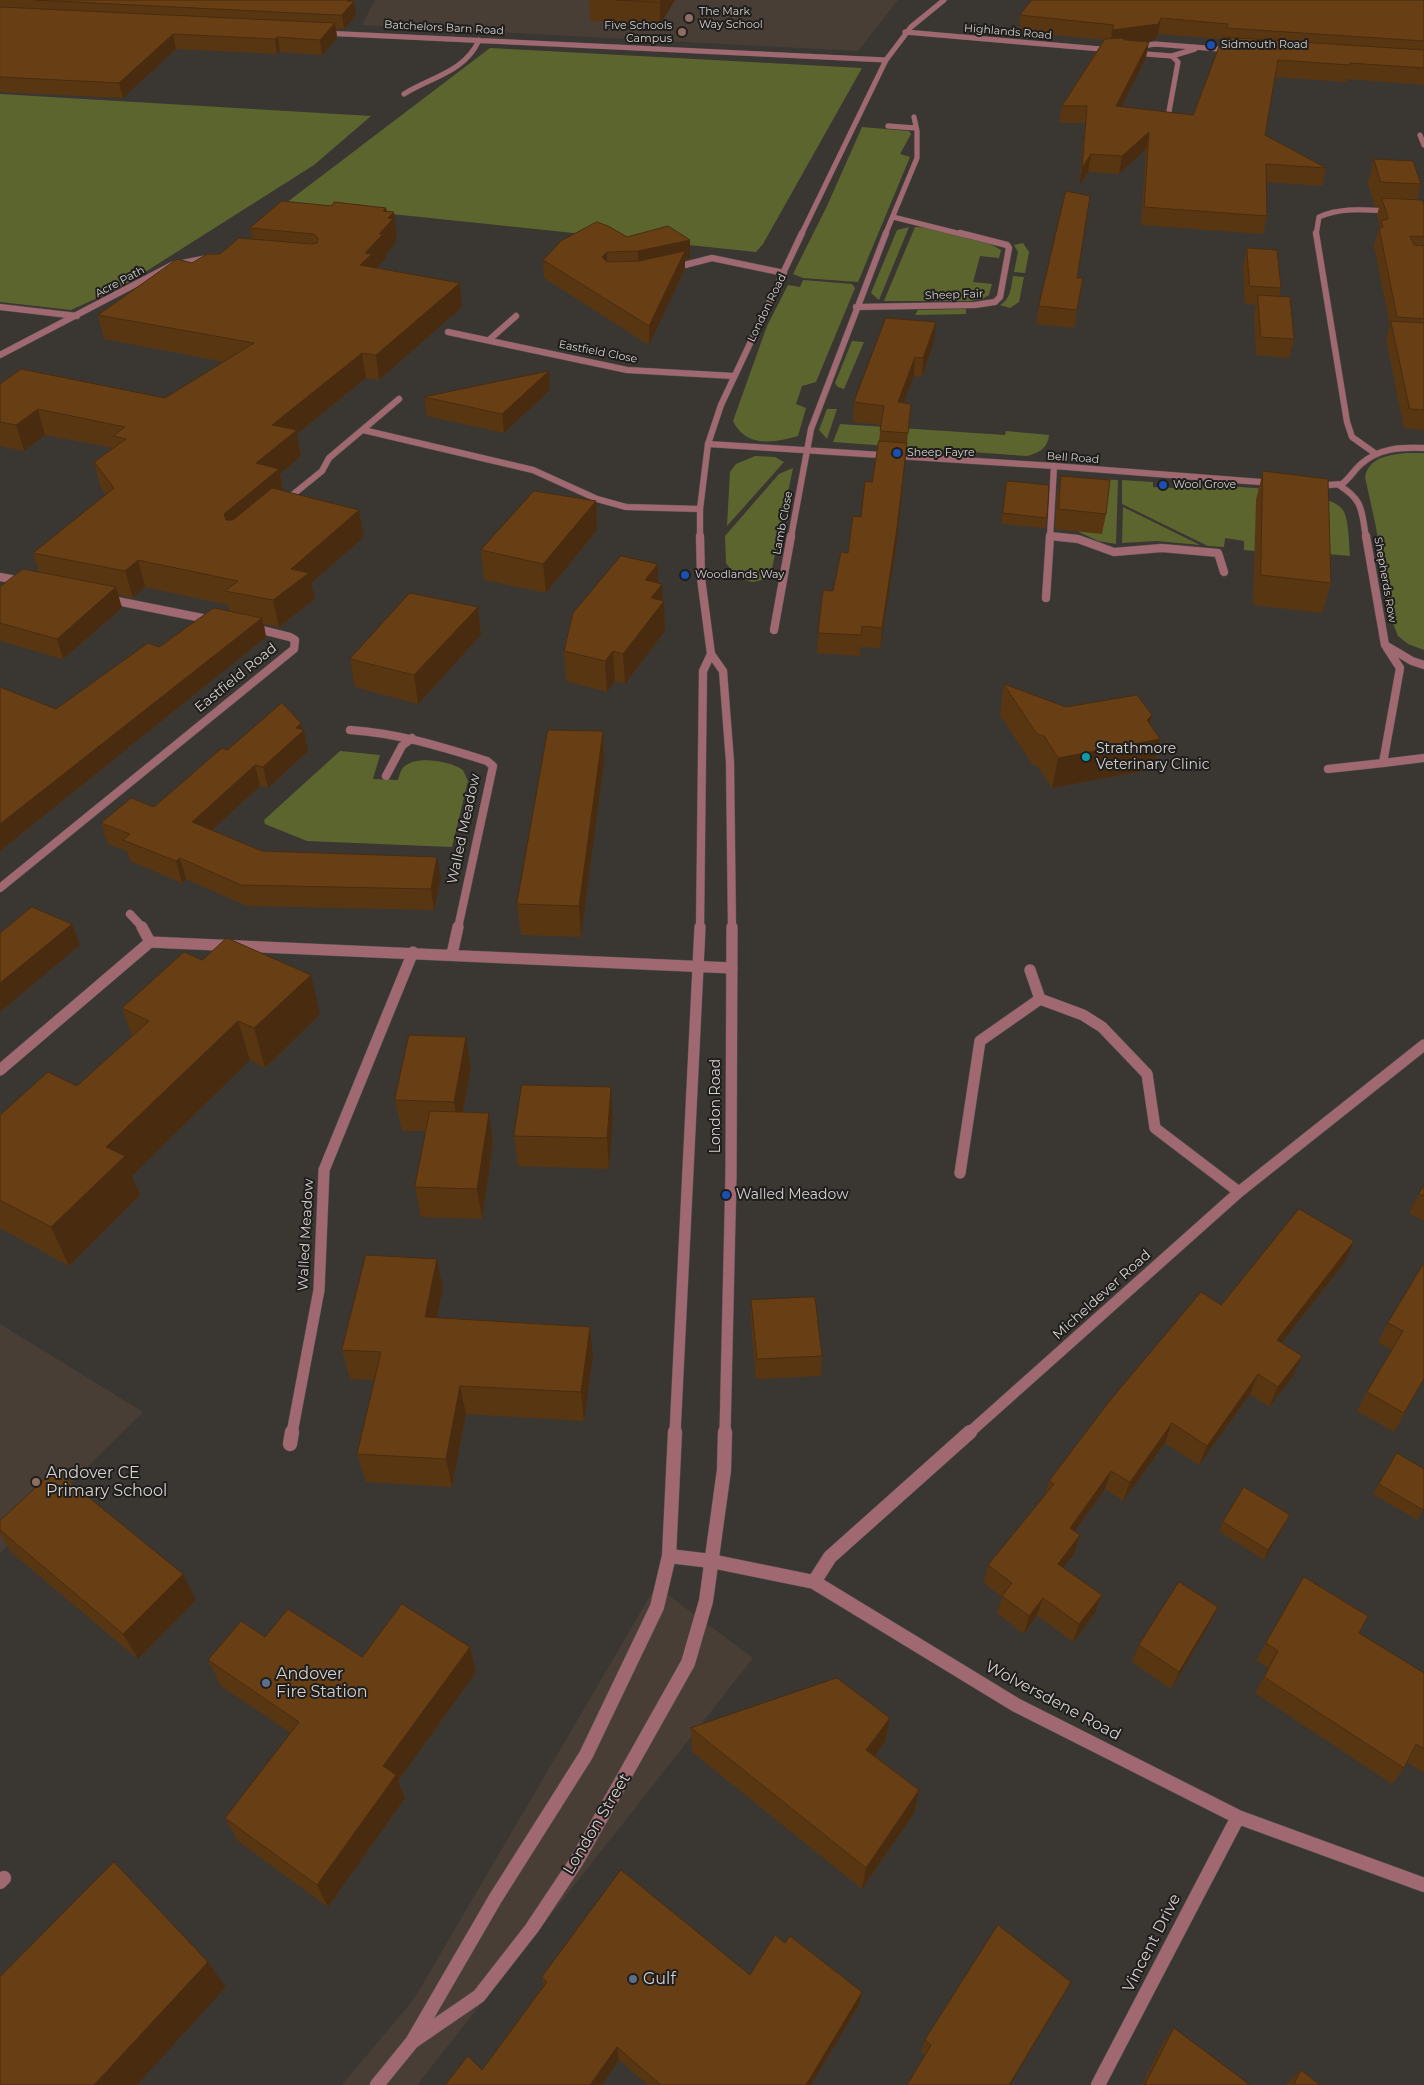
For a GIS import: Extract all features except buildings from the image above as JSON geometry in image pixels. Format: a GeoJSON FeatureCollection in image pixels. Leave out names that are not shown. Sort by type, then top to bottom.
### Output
{"type":"FeatureCollection","features":[{"type":"Feature","properties":{"kind":"street","name":"London Road"},"geometry":{"type":"LineString","coordinates":[[711,1561],[724,1470],[731,1184],[732,968],[730,762],[723,671],[711,654],[701,578],[700,509],[708,444],[734,376],[886,60],[904,32],[924,14],[944,0]]}},
{"type":"Feature","properties":{"kind":"street","name":"Batchelors Barn Road"},"geometry":{"type":"LineString","coordinates":[[319,32],[886,60]]}},
{"type":"Feature","properties":{"kind":"street","name":"Highlands Road"},"geometry":{"type":"LineString","coordinates":[[904,32],[1110,51],[1118,50]]}},
{"type":"Feature","properties":{"kind":"street"},"geometry":{"type":"LineString","coordinates":[[404,94],[448,73],[461,64],[475,52],[479,40]]}},
{"type":"Feature","properties":{"kind":"street"},"geometry":{"type":"LineString","coordinates":[[1208,48],[1192,50],[1172,56],[1127,50],[1155,44],[1238,50]]}},
{"type":"Feature","properties":{"kind":"street"},"geometry":{"type":"LineString","coordinates":[[1168,117],[1178,62],[1172,56]]}},
{"type":"Feature","properties":{"kind":"street"},"geometry":{"type":"LineString","coordinates":[[809,449],[811,429],[856,307],[917,158],[918,138],[914,117]]}},
{"type":"Feature","properties":{"kind":"street"},"geometry":{"type":"LineString","coordinates":[[888,126],[916,128]]}},
{"type":"Feature","properties":{"kind":"street"},"geometry":{"type":"LineString","coordinates":[[1420,135],[1424,145]]}},
{"type":"Feature","properties":{"kind":"street"},"geometry":{"type":"LineString","coordinates":[[1376,454],[1352,437],[1346,422],[1316,224],[1319,217],[1330,211],[1354,209],[1397,212]]}},
{"type":"Feature","properties":{"kind":"street","name":"Sheep Fair"},"geometry":{"type":"LineString","coordinates":[[856,307],[975,305],[995,302],[1000,297],[1010,248],[1007,245],[893,217]]}},
{"type":"Feature","properties":{"kind":"street","name":"Acre Path"},"geometry":{"type":"LineString","coordinates":[[0,355],[78,316],[172,265],[218,256]]}},
{"type":"Feature","properties":{"kind":"street"},"geometry":{"type":"LineString","coordinates":[[664,270],[712,258],[784,273]]}},
{"type":"Feature","properties":{"kind":"street"},"geometry":{"type":"LineString","coordinates":[[0,307],[78,316]]}},
{"type":"Feature","properties":{"kind":"street"},"geometry":{"type":"LineString","coordinates":[[489,340],[516,316]]}},
{"type":"Feature","properties":{"kind":"street","name":"Eastfield Close"},"geometry":{"type":"LineString","coordinates":[[448,332],[627,370],[734,376]]}},
{"type":"Feature","properties":{"kind":"street"},"geometry":{"type":"LineString","coordinates":[[279,506],[322,471],[329,458],[399,399]]}},
{"type":"Feature","properties":{"kind":"street"},"geometry":{"type":"LineString","coordinates":[[363,430],[533,470],[597,499],[626,507],[700,509]]}},
{"type":"Feature","properties":{"kind":"street","name":"Bell Road"},"geometry":{"type":"LineString","coordinates":[[708,444],[1054,466],[1282,484]]}},
{"type":"Feature","properties":{"kind":"street"},"geometry":{"type":"LineString","coordinates":[[1311,486],[1339,485],[1349,478],[1367,458],[1376,454],[1401,446],[1424,448]]}},
{"type":"Feature","properties":{"kind":"street","name":"Lamb Close"},"geometry":{"type":"LineString","coordinates":[[774,630],[809,449]]}},
{"type":"Feature","properties":{"kind":"street"},"geometry":{"type":"LineString","coordinates":[[1046,598],[1054,466]]}},
{"type":"Feature","properties":{"kind":"street","name":"Shepherds Row"},"geometry":{"type":"LineString","coordinates":[[1339,485],[1355,495],[1360,505],[1385,645]]}},
{"type":"Feature","properties":{"kind":"street"},"geometry":{"type":"LineString","coordinates":[[1050,536],[1078,539],[1114,552],[1162,548],[1218,553],[1224,572]]}},
{"type":"Feature","properties":{"kind":"street"},"geometry":{"type":"LineString","coordinates":[[0,577],[30,583]]}},
{"type":"Feature","properties":{"kind":"street"},"geometry":{"type":"LineString","coordinates":[[98,597],[224,622]]}},
{"type":"Feature","properties":{"kind":"street","name":"Eastfield Road"},"geometry":{"type":"LineString","coordinates":[[0,888],[294,649],[296,645],[295,640],[282,634],[243,626]]}},
{"type":"Feature","properties":{"kind":"street"},"geometry":{"type":"LineString","coordinates":[[1385,645],[1412,662],[1424,665]]}},
{"type":"Feature","properties":{"kind":"street"},"geometry":{"type":"LineString","coordinates":[[1383,763],[1400,668],[1385,645]]}},
{"type":"Feature","properties":{"kind":"street","name":"London Road"},"geometry":{"type":"LineString","coordinates":[[669,1556],[698,965],[703,670],[711,654]]}},
{"type":"Feature","properties":{"kind":"street","name":"Walled Meadow"},"geometry":{"type":"LineString","coordinates":[[350,730],[370,730],[412,738],[488,761],[493,766],[452,954]]}},
{"type":"Feature","properties":{"kind":"street"},"geometry":{"type":"LineString","coordinates":[[386,776],[402,746],[412,738]]}},
{"type":"Feature","properties":{"kind":"street"},"geometry":{"type":"LineString","coordinates":[[1328,769],[1424,758]]}},
{"type":"Feature","properties":{"kind":"street"},"geometry":{"type":"LineString","coordinates":[[130,914],[144,929],[150,942]]}},
{"type":"Feature","properties":{"kind":"street"},"geometry":{"type":"LineString","coordinates":[[0,1070],[150,942],[414,952],[732,968]]}},
{"type":"Feature","properties":{"kind":"street","name":"Walled Meadow"},"geometry":{"type":"LineString","coordinates":[[290,1444],[320,1290],[324,1170],[414,952]]}},
{"type":"Feature","properties":{"kind":"street"},"geometry":{"type":"LineString","coordinates":[[1030,970],[1040,999],[1084,1016],[1102,1026],[1147,1074],[1155,1128],[1239,1192]]}},
{"type":"Feature","properties":{"kind":"street"},"geometry":{"type":"LineString","coordinates":[[960,1173],[980,1041],[1017,1013],[1040,999]]}},
{"type":"Feature","properties":{"kind":"street","name":"Micheldever Road"},"geometry":{"type":"LineString","coordinates":[[814,1582],[830,1558],[1239,1192],[1424,1045]]}},
{"type":"Feature","properties":{"kind":"street","name":"Wolversdene Road"},"geometry":{"type":"LineString","coordinates":[[669,1556],[711,1561],[814,1582],[1016,1705],[1238,1817],[1424,1884]]}},
{"type":"Feature","properties":{"kind":"street","name":"London Street"},"geometry":{"type":"LineString","coordinates":[[377,2085],[412,2042],[495,1899],[586,1755],[657,1607],[669,1556]]}},
{"type":"Feature","properties":{"kind":"street","name":"London Street"},"geometry":{"type":"LineString","coordinates":[[412,2042],[479,1996],[532,1928],[576,1862],[688,1663],[706,1601],[711,1561]]}},
{"type":"Feature","properties":{"kind":"street","name":"Vincent Drive"},"geometry":{"type":"LineString","coordinates":[[1098,2085],[1238,1817]]}},
{"type":"Feature","properties":{"kind":"shaded area","name":"Five Schools Campus"},"geometry":{"type":"Polygon","coordinates":[[[375,0],[898,0],[858,51],[362,25],[375,0]]]}},
{"type":"Feature","properties":{"kind":"shaded area","name":"Andover CE Primary School"},"geometry":{"type":"Polygon","coordinates":[[[0,1324],[143,1412],[0,1553],[0,1324]]]}},
{"type":"Feature","properties":{"kind":"shaded area"},"geometry":{"type":"Polygon","coordinates":[[[656,1586],[753,1658],[417,2085],[342,2085],[414,1999],[656,1586]]]}},
{"type":"Feature","properties":{"kind":"green space"},"geometry":{"type":"Polygon","coordinates":[[[490,48],[862,68],[763,244],[756,252],[286,203],[490,48]]]}},
{"type":"Feature","properties":{"kind":"green space"},"geometry":{"type":"Polygon","coordinates":[[[0,94],[371,116],[314,165],[134,279],[71,310],[0,302],[0,94]]]}},
{"type":"Feature","properties":{"kind":"green space"},"geometry":{"type":"Polygon","coordinates":[[[862,127],[909,131],[911,134],[900,154],[910,157],[858,282],[803,278],[793,274],[827,206],[862,127]]]}},
{"type":"Feature","properties":{"kind":"green space"},"geometry":{"type":"Polygon","coordinates":[[[909,227],[879,300],[871,293],[897,230],[909,227]]]}},
{"type":"Feature","properties":{"kind":"green space"},"geometry":{"type":"Polygon","coordinates":[[[915,227],[959,234],[1001,250],[999,258],[980,256],[973,282],[992,284],[989,295],[982,299],[970,301],[884,301],[915,227]]]}},
{"type":"Feature","properties":{"kind":"green space"},"geometry":{"type":"Polygon","coordinates":[[[1023,243],[1029,252],[1025,273],[1014,272],[1018,252],[1014,245],[1023,243]]]}},
{"type":"Feature","properties":{"kind":"green space"},"geometry":{"type":"Polygon","coordinates":[[[1013,276],[1024,277],[1019,302],[1010,308],[1000,305],[1008,296],[1013,276]]]}},
{"type":"Feature","properties":{"kind":"green space"},"geometry":{"type":"Polygon","coordinates":[[[803,280],[852,284],[855,288],[816,382],[802,386],[796,404],[806,408],[798,436],[771,441],[753,439],[745,436],[733,421],[767,326],[788,285],[800,287],[803,280]]]}},
{"type":"Feature","properties":{"kind":"green space"},"geometry":{"type":"Polygon","coordinates":[[[966,309],[966,314],[915,315],[918,310],[966,309]]]}},
{"type":"Feature","properties":{"kind":"green space"},"geometry":{"type":"Polygon","coordinates":[[[852,341],[864,342],[844,389],[838,387],[835,383],[852,341]]]}},
{"type":"Feature","properties":{"kind":"green space"},"geometry":{"type":"Polygon","coordinates":[[[827,409],[837,409],[827,439],[819,430],[827,409]]]}},
{"type":"Feature","properties":{"kind":"green space"},"geometry":{"type":"Polygon","coordinates":[[[840,424],[1005,435],[1006,431],[1049,435],[1045,447],[1027,456],[833,442],[840,424]]]}},
{"type":"Feature","properties":{"kind":"green space"},"geometry":{"type":"Polygon","coordinates":[[[1424,453],[1424,650],[1408,644],[1398,636],[1392,621],[1376,527],[1365,477],[1367,470],[1375,461],[1387,456],[1424,453]]]}},
{"type":"Feature","properties":{"kind":"green space"},"geometry":{"type":"Polygon","coordinates":[[[755,456],[775,457],[784,462],[727,526],[730,472],[736,464],[755,456]]]}},
{"type":"Feature","properties":{"kind":"green space"},"geometry":{"type":"Polygon","coordinates":[[[793,468],[770,578],[753,582],[737,578],[726,563],[725,536],[779,474],[793,468]]]}},
{"type":"Feature","properties":{"kind":"green space"},"geometry":{"type":"Polygon","coordinates":[[[1093,479],[1118,480],[1116,544],[1098,541],[1079,532],[1093,479]]]}},
{"type":"Feature","properties":{"kind":"green space"},"geometry":{"type":"Polygon","coordinates":[[[1122,480],[1153,482],[1153,487],[1174,488],[1174,484],[1264,489],[1314,496],[1332,502],[1343,510],[1345,514],[1348,526],[1350,556],[1244,550],[1244,541],[1225,538],[1224,547],[1208,546],[1122,504],[1122,480]]]}},
{"type":"Feature","properties":{"kind":"green space"},"geometry":{"type":"Polygon","coordinates":[[[1123,507],[1200,545],[1157,541],[1122,543],[1123,507]]]}},
{"type":"Feature","properties":{"kind":"green space"},"geometry":{"type":"Polygon","coordinates":[[[340,751],[380,755],[373,779],[398,780],[401,770],[407,764],[423,760],[450,764],[463,770],[468,781],[452,847],[307,841],[265,824],[264,820],[340,751]]]}},
{"type":"Feature","properties":{"kind":"place","name":"The Mark Way School"},"geometry":{"type":"Point","coordinates":[689,18]}},
{"type":"Feature","properties":{"kind":"place","name":"Five Schools Campus"},"geometry":{"type":"Point","coordinates":[682,32]}},
{"type":"Feature","properties":{"kind":"place","name":"Sidmouth Road"},"geometry":{"type":"Point","coordinates":[1211,45]}},
{"type":"Feature","properties":{"kind":"place","name":"Sheep Fayre"},"geometry":{"type":"Point","coordinates":[897,453]}},
{"type":"Feature","properties":{"kind":"place","name":"Wool Grove"},"geometry":{"type":"Point","coordinates":[1163,485]}},
{"type":"Feature","properties":{"kind":"place","name":"Woodlands Way"},"geometry":{"type":"Point","coordinates":[685,575]}},
{"type":"Feature","properties":{"kind":"place","name":"Strathmore Veterinary Clinic"},"geometry":{"type":"Point","coordinates":[1086,757]}},
{"type":"Feature","properties":{"kind":"place","name":"Walled Meadow"},"geometry":{"type":"Point","coordinates":[726,1195]}},
{"type":"Feature","properties":{"kind":"place","name":"Andover CE Primary School"},"geometry":{"type":"Point","coordinates":[36,1482]}},
{"type":"Feature","properties":{"kind":"place","name":"Andover Fire Station"},"geometry":{"type":"Point","coordinates":[266,1683]}},
{"type":"Feature","properties":{"kind":"place","name":"Gulf"},"geometry":{"type":"Point","coordinates":[633,1979]}}]}
